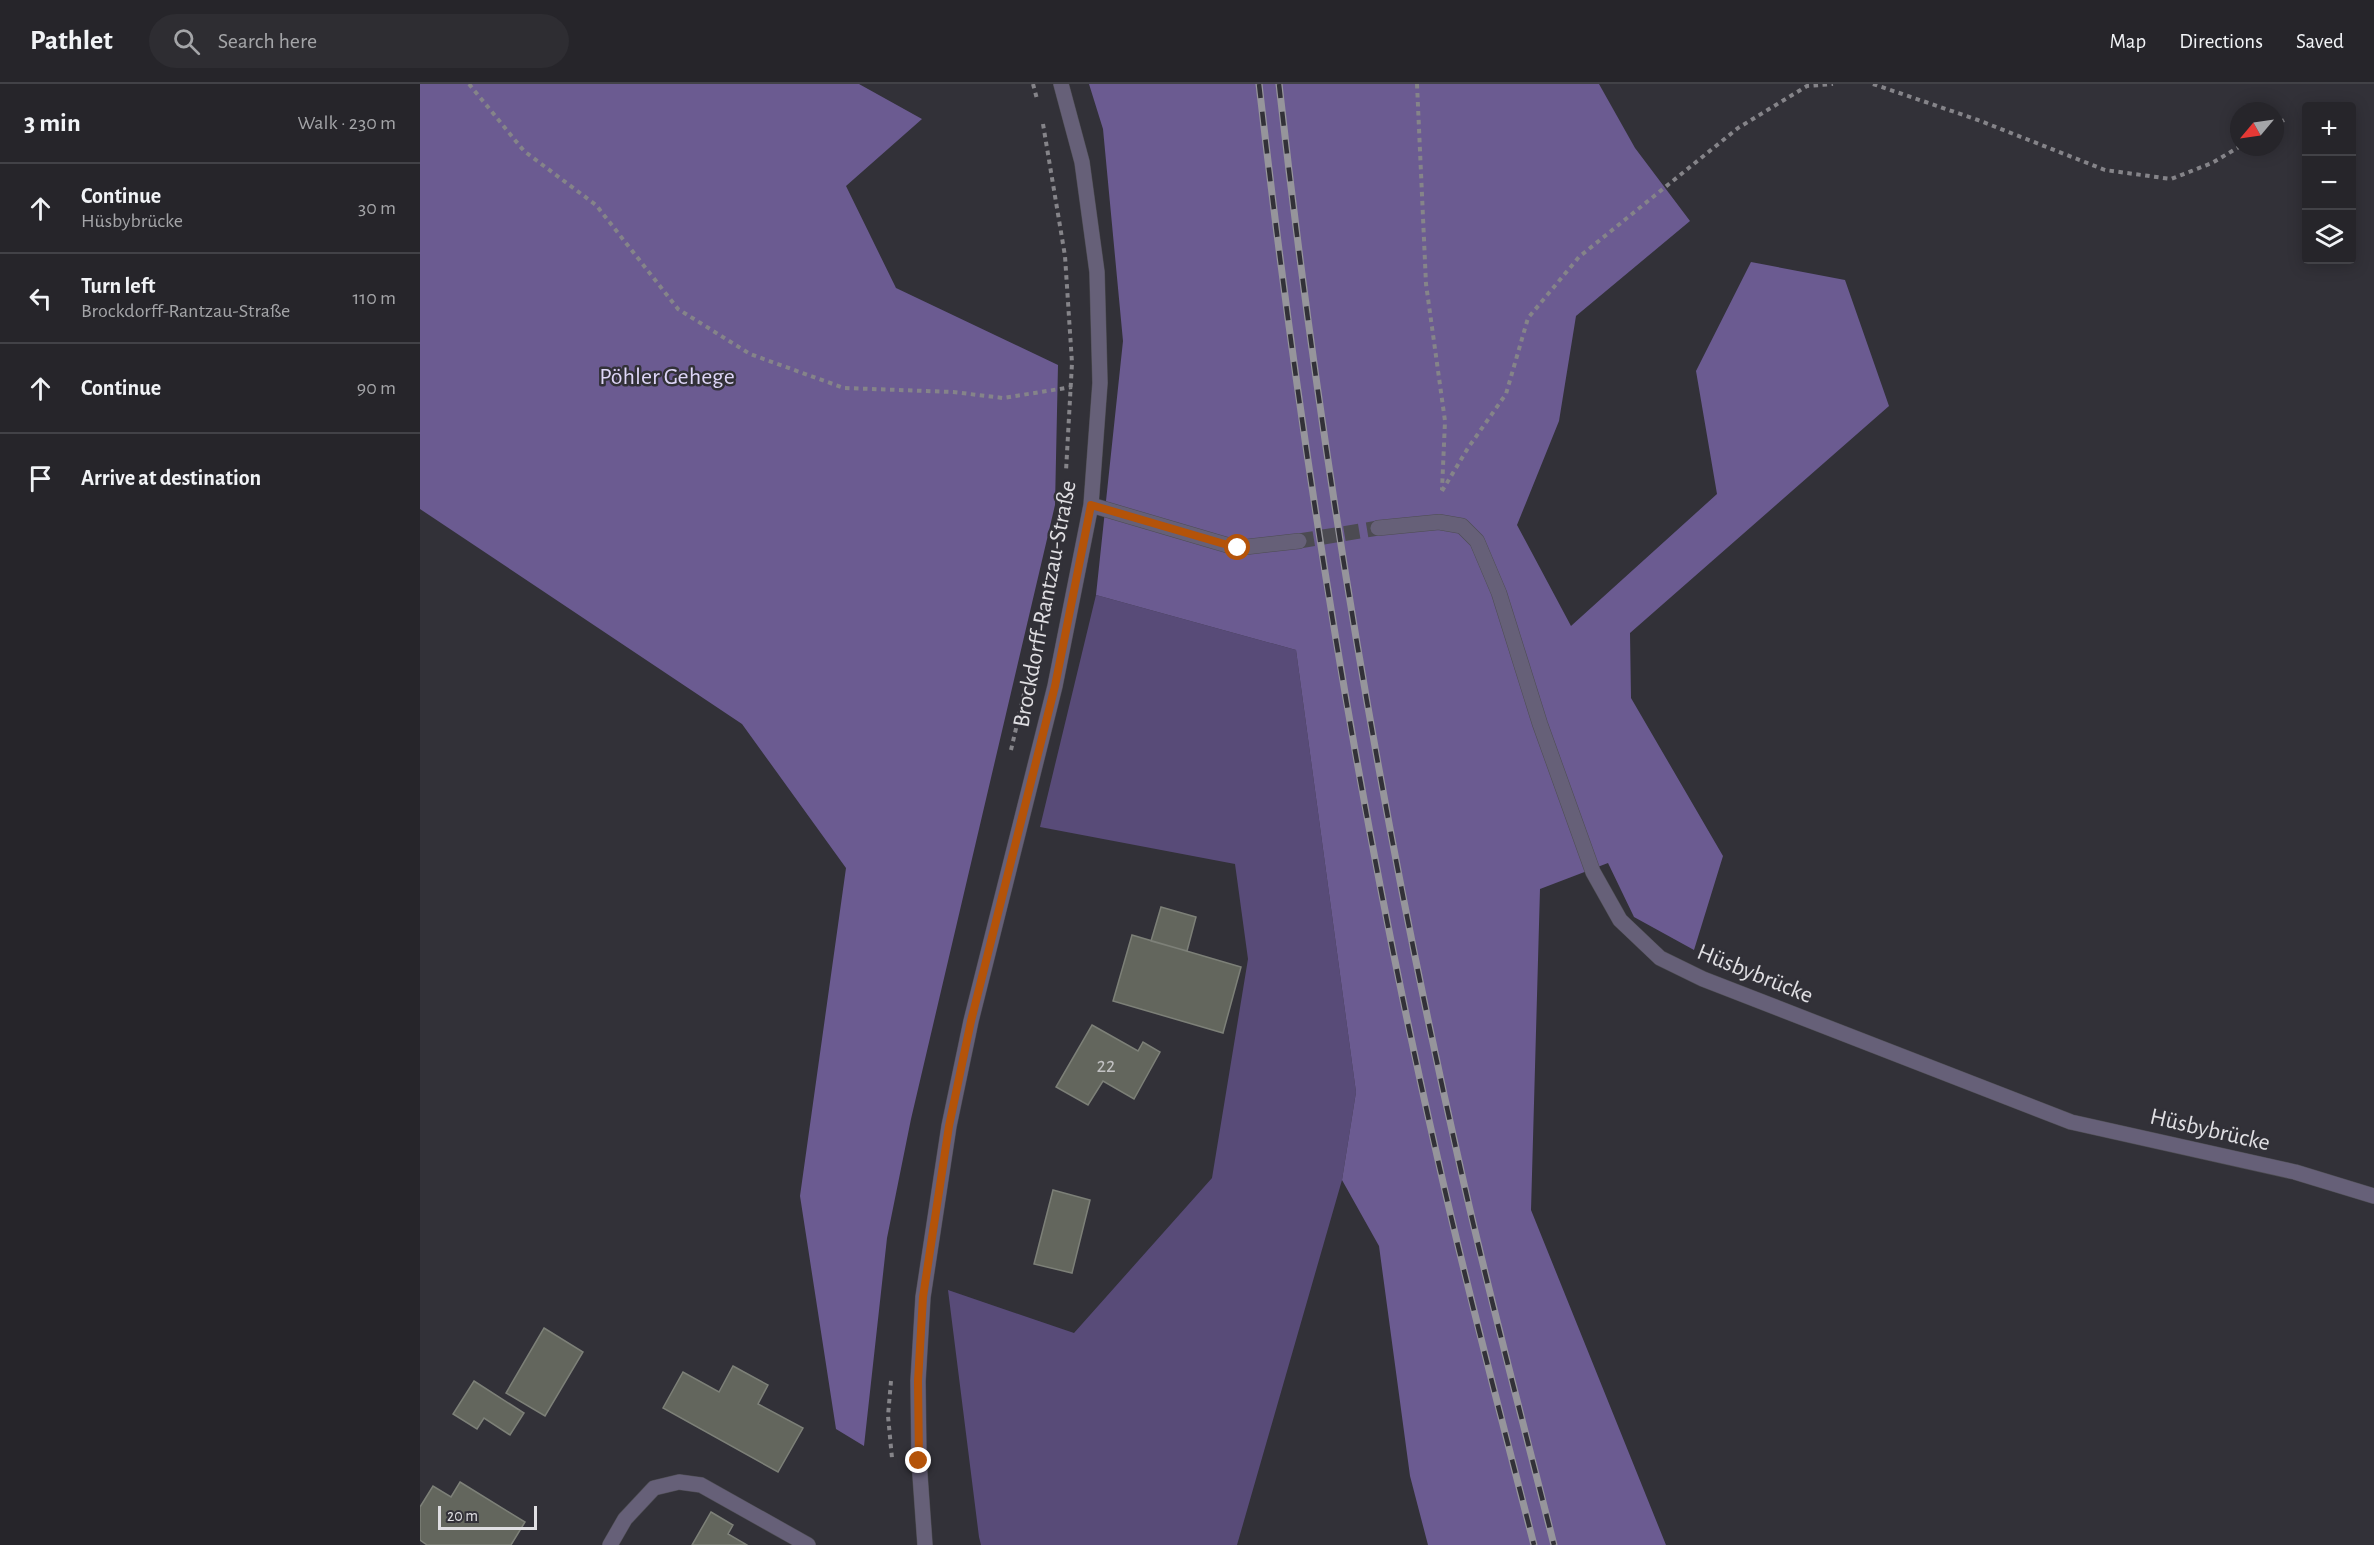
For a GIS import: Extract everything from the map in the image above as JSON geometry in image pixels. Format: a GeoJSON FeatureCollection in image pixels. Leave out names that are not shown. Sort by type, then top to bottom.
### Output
{"type":"FeatureCollection","features":[{"type":"Feature","properties":{"kind":"street","name":"Brockdorff-Rantzau-Straße"},"geometry":{"type":"LineString","coordinates":[[925,1545],[919,1461],[918,1381],[923,1297],[949,1126],[971,1021],[1055,686],[1091,505],[1100,383],[1097,272],[1082,162],[1061,84]]}},
{"type":"Feature","properties":{"kind":"street"},"geometry":{"type":"LineString","coordinates":[[1091,505],[1238,548],[1299,541]]}},
{"type":"Feature","properties":{"kind":"street","name":"Hüsbybrücke"},"geometry":{"type":"LineString","coordinates":[[1378,528],[1439,522],[1462,526],[1477,541],[1499,593],[1540,724],[1593,872],[1620,920],[1660,958],[1703,978],[2071,1122],[2295,1172],[2374,1196]]}},
{"type":"Feature","properties":{"kind":"street"},"geometry":{"type":"LineString","coordinates":[[610,1545],[626,1519],[654,1488],[679,1482],[701,1485],[808,1545]]}},
{"type":"Feature","properties":{"kind":"path"},"geometry":{"type":"LineString","coordinates":[[470,84],[524,151],[596,205],[678,309],[750,354],[844,388],[953,392],[1003,398],[1100,383]]}},
{"type":"Feature","properties":{"kind":"path"},"geometry":{"type":"LineString","coordinates":[[1033,84],[1038,105]]}},
{"type":"Feature","properties":{"kind":"path"},"geometry":{"type":"LineString","coordinates":[[1417,84],[1426,284],[1445,421],[1439,522]]}},
{"type":"Feature","properties":{"kind":"path"},"geometry":{"type":"LineString","coordinates":[[1442,491],[1468,448],[1506,394],[1528,318],[1579,257],[1738,128],[1807,87],[1833,84]]}},
{"type":"Feature","properties":{"kind":"path"},"geometry":{"type":"LineString","coordinates":[[1873,84],[1978,120],[2105,170],[2171,179],[2212,163],[2230,152]]}},
{"type":"Feature","properties":{"kind":"path"},"geometry":{"type":"LineString","coordinates":[[1041,116],[1065,256],[1072,363],[1066,478]]}},
{"type":"Feature","properties":{"kind":"path"},"geometry":{"type":"LineString","coordinates":[[1010,752],[1037,637]]}},
{"type":"Feature","properties":{"kind":"path"},"geometry":{"type":"LineString","coordinates":[[891,1380],[888,1416],[892,1463]]}},
{"type":"Feature","properties":{"kind":"shaded area"},"geometry":{"type":"Polygon","coordinates":[[[1096,595],[1296,650],[1356,1092],[1342,1180],[1237,1545],[981,1545],[979,1537],[948,1290],[1074,1333],[1212,1178],[1248,959],[1235,864],[1040,827],[1096,595]]]}},
{"type":"Feature","properties":{"kind":"green space","name":"Pöhler Gehege"},"geometry":{"type":"Polygon","coordinates":[[[420,84],[859,84],[922,119],[846,186],[896,288],[1058,365],[1055,505],[911,1119],[887,1238],[864,1446],[836,1429],[800,1196],[846,868],[742,724],[420,509],[420,84]]]}},
{"type":"Feature","properties":{"kind":"green space"},"geometry":{"type":"Polygon","coordinates":[[[1089,84],[1599,84],[1635,148],[1690,221],[1576,316],[1559,421],[1517,525],[1571,626],[1717,494],[1696,371],[1751,262],[1845,280],[1889,406],[1630,633],[1631,698],[1723,856],[1694,950],[1634,917],[1608,863],[1540,889],[1531,1210],[1666,1545],[1428,1545],[1410,1476],[1379,1246],[1342,1180],[1356,1092],[1296,650],[1096,595],[1123,341],[1103,129],[1089,84]]]}},
{"type":"Feature","properties":{"kind":"building"},"geometry":{"type":"Polygon","coordinates":[[[1161,907],[1196,917],[1187,951],[1151,941],[1161,907]]]}},
{"type":"Feature","properties":{"kind":"building"},"geometry":{"type":"Polygon","coordinates":[[[1132,935],[1241,967],[1223,1033],[1113,1001],[1132,935]]]}},
{"type":"Feature","properties":{"kind":"building"},"geometry":{"type":"Polygon","coordinates":[[[1092,1025],[1138,1051],[1143,1042],[1160,1052],[1134,1099],[1103,1081],[1088,1105],[1056,1087],[1092,1025]]]}},
{"type":"Feature","properties":{"kind":"building"},"geometry":{"type":"Polygon","coordinates":[[[1053,1190],[1090,1200],[1072,1273],[1034,1264],[1053,1190]]]}},
{"type":"Feature","properties":{"kind":"building"},"geometry":{"type":"Polygon","coordinates":[[[544,1328],[583,1352],[545,1416],[506,1393],[544,1328]]]}},
{"type":"Feature","properties":{"kind":"building"},"geometry":{"type":"Polygon","coordinates":[[[733,1366],[768,1385],[758,1404],[803,1428],[778,1472],[663,1408],[683,1372],[719,1392],[733,1366]]]}},
{"type":"Feature","properties":{"kind":"building"},"geometry":{"type":"Polygon","coordinates":[[[474,1381],[524,1413],[510,1435],[484,1418],[477,1429],[453,1414],[474,1381]]]}},
{"type":"Feature","properties":{"kind":"building"},"geometry":{"type":"Polygon","coordinates":[[[460,1482],[525,1522],[511,1545],[427,1545],[420,1540],[420,1507],[433,1486],[451,1497],[460,1482]]]}},
{"type":"Feature","properties":{"kind":"building"},"geometry":{"type":"Polygon","coordinates":[[[711,1512],[733,1525],[728,1534],[747,1545],[692,1545],[711,1512]]]}},
{"type":"Feature","properties":{"kind":"tunnel"},"geometry":{"type":"LineString","coordinates":[[1299,541],[1378,528]]}},
{"type":"Feature","properties":{"kind":"railway"},"geometry":{"type":"LineString","coordinates":[[1259,84],[1314,498],[1359,773],[1385,910],[1443,1182],[1534,1545]]}},
{"type":"Feature","properties":{"kind":"railway"},"geometry":{"type":"LineString","coordinates":[[1279,84],[1313,359],[1333,496],[1379,768],[1432,1040],[1462,1175],[1554,1545]]}},
{"type":"Feature","properties":{"kind":"route"},"geometry":{"type":"LineString","coordinates":[[919,1461],[918,1381],[923,1297],[949,1126],[971,1021],[1010,858],[1055,686],[1091,505],[1238,548]]}}]}
